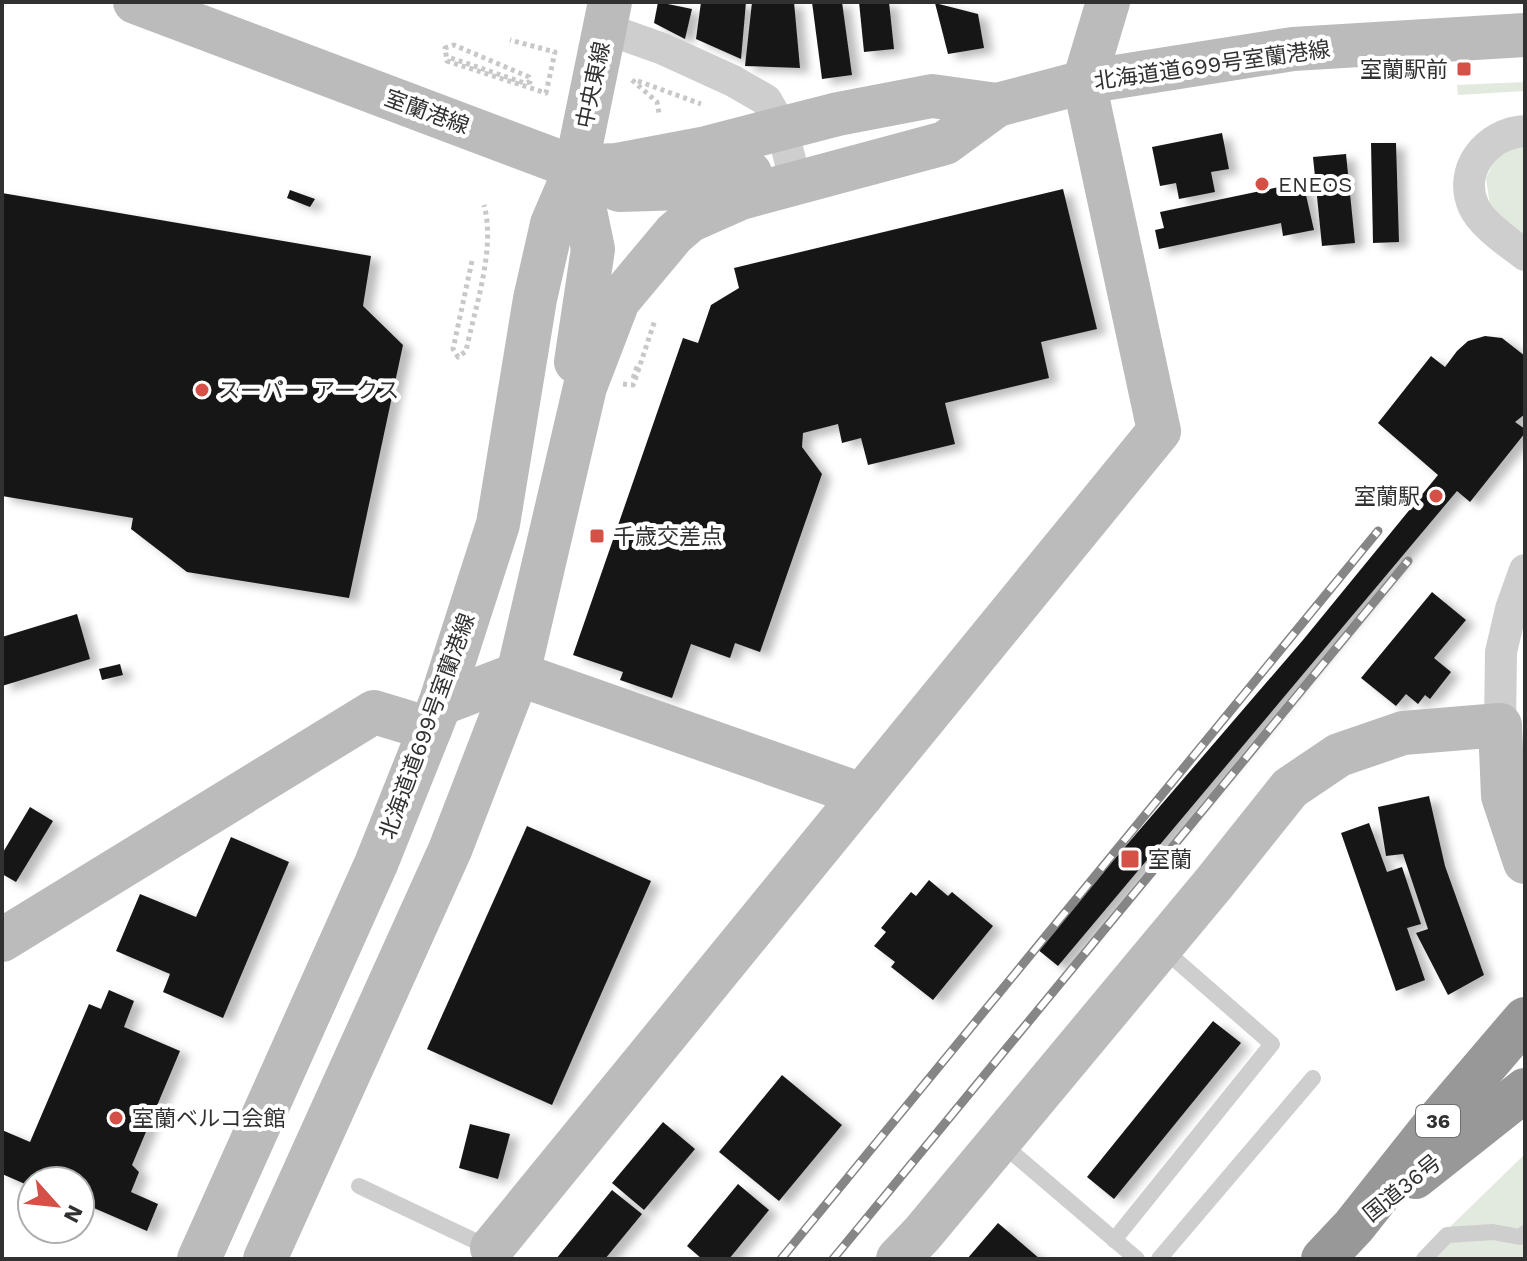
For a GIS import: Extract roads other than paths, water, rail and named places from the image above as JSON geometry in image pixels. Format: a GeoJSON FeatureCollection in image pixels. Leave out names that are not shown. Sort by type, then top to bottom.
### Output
{"type":"FeatureCollection","features":[{"type":"Feature","properties":{"kind":"highway","name":"国道36号"},"geometry":{"type":"LineString","coordinates":[[1323,1259],[1354,1226],[1431,1129],[1525,1019]]}},
{"type":"Feature","properties":{"kind":"highway","name":"国道36号"},"geometry":{"type":"LineString","coordinates":[[1354,1226],[1525,1090]]}},
{"type":"Feature","properties":{"kind":"main road","name":"室蘭港線"},"geometry":{"type":"LineString","coordinates":[[135,2],[194,12],[279,57],[576,168]]}},
{"type":"Feature","properties":{"kind":"main road"},"geometry":{"type":"LineString","coordinates":[[500,1252],[862,795],[1159,431],[1084,82],[1108,2]]}},
{"type":"Feature","properties":{"kind":"main road","name":"中央東線"},"geometry":{"type":"LineString","coordinates":[[576,168],[607,15]]}},
{"type":"Feature","properties":{"kind":"main road","name":"北海道道699号室蘭港線"},"geometry":{"type":"LineString","coordinates":[[576,168],[631,162],[706,148],[790,158],[945,143],[997,105],[1084,82],[1293,49],[1525,35]]}},
{"type":"Feature","properties":{"kind":"main road","name":"北海道道699号室蘭港線"},"geometry":{"type":"LineString","coordinates":[[265,1259],[450,850],[518,674],[585,387],[618,301],[674,234],[689,221],[741,198],[838,114],[932,96],[997,105]]}},
{"type":"Feature","properties":{"kind":"main road","name":"北海道道699号室蘭港線"},"geometry":{"type":"LineString","coordinates":[[576,168],[593,249],[575,360],[585,387]]}},
{"type":"Feature","properties":{"kind":"main road","name":"北海道道699号室蘭港線"},"geometry":{"type":"LineString","coordinates":[[199,1259],[376,864],[435,717],[498,524],[535,299],[552,224],[576,168]]}},
{"type":"Feature","properties":{"kind":"main road"},"geometry":{"type":"LineString","coordinates":[[2,940],[374,712],[435,717],[518,674],[862,795]]}},
{"type":"Feature","properties":{"kind":"main road"},"geometry":{"type":"LineString","coordinates":[[898,1259],[999,1142],[1290,788],[1339,755],[1403,733],[1500,725],[1503,796],[1525,862]]}},
{"type":"Feature","properties":{"kind":"street"},"geometry":{"type":"LineString","coordinates":[[607,15],[663,49],[766,100],[790,158]]}},
{"type":"Feature","properties":{"kind":"street"},"geometry":{"type":"LineString","coordinates":[[1525,131],[1499,138],[1487,146],[1475,161],[1469,178],[1474,210],[1525,255]]}},
{"type":"Feature","properties":{"kind":"street"},"geometry":{"type":"LineString","coordinates":[[1500,725],[1501,652],[1511,609],[1525,570]]}},
{"type":"Feature","properties":{"kind":"street"},"geometry":{"type":"LineString","coordinates":[[1500,725],[1516,656],[1525,634]]}},
{"type":"Feature","properties":{"kind":"lane"},"geometry":{"type":"LineString","coordinates":[[1114,1240],[1272,1044],[1161,947]]}},
{"type":"Feature","properties":{"kind":"lane"},"geometry":{"type":"LineString","coordinates":[[1159,1259],[1313,1078]]}},
{"type":"Feature","properties":{"kind":"lane"},"geometry":{"type":"LineString","coordinates":[[999,1142],[1134,1258]]}},
{"type":"Feature","properties":{"kind":"lane"},"geometry":{"type":"LineString","coordinates":[[359,1186],[500,1252]]}},
{"type":"Feature","properties":{"kind":"lane"},"geometry":{"type":"LineString","coordinates":[[1424,1259],[1447,1235],[1493,1232],[1520,1237],[1525,1233]]}},
{"type":"Feature","properties":{"kind":"railway"},"geometry":{"type":"LineString","coordinates":[[781,1259],[1378,531]]}},
{"type":"Feature","properties":{"kind":"railway"},"geometry":{"type":"LineString","coordinates":[[833,1259],[1408,561]]}},
{"type":"Feature","properties":{"kind":"place","name":"室蘭駅前"},"geometry":{"type":"Point","coordinates":[1464,69]}},
{"type":"Feature","properties":{"kind":"place","name":"ENEOS"},"geometry":{"type":"Point","coordinates":[1262,184]}},
{"type":"Feature","properties":{"kind":"place","name":"スーパー アークス"},"geometry":{"type":"Point","coordinates":[202,390]}},
{"type":"Feature","properties":{"kind":"place","name":"室蘭駅"},"geometry":{"type":"Point","coordinates":[1436,496]}},
{"type":"Feature","properties":{"kind":"place","name":"千歳交差点"},"geometry":{"type":"Point","coordinates":[597,536]}},
{"type":"Feature","properties":{"kind":"place","name":"室蘭"},"geometry":{"type":"Point","coordinates":[1130,859]}},
{"type":"Feature","properties":{"kind":"place","name":"室蘭ベルコ会館"},"geometry":{"type":"Point","coordinates":[116,1118]}}]}
